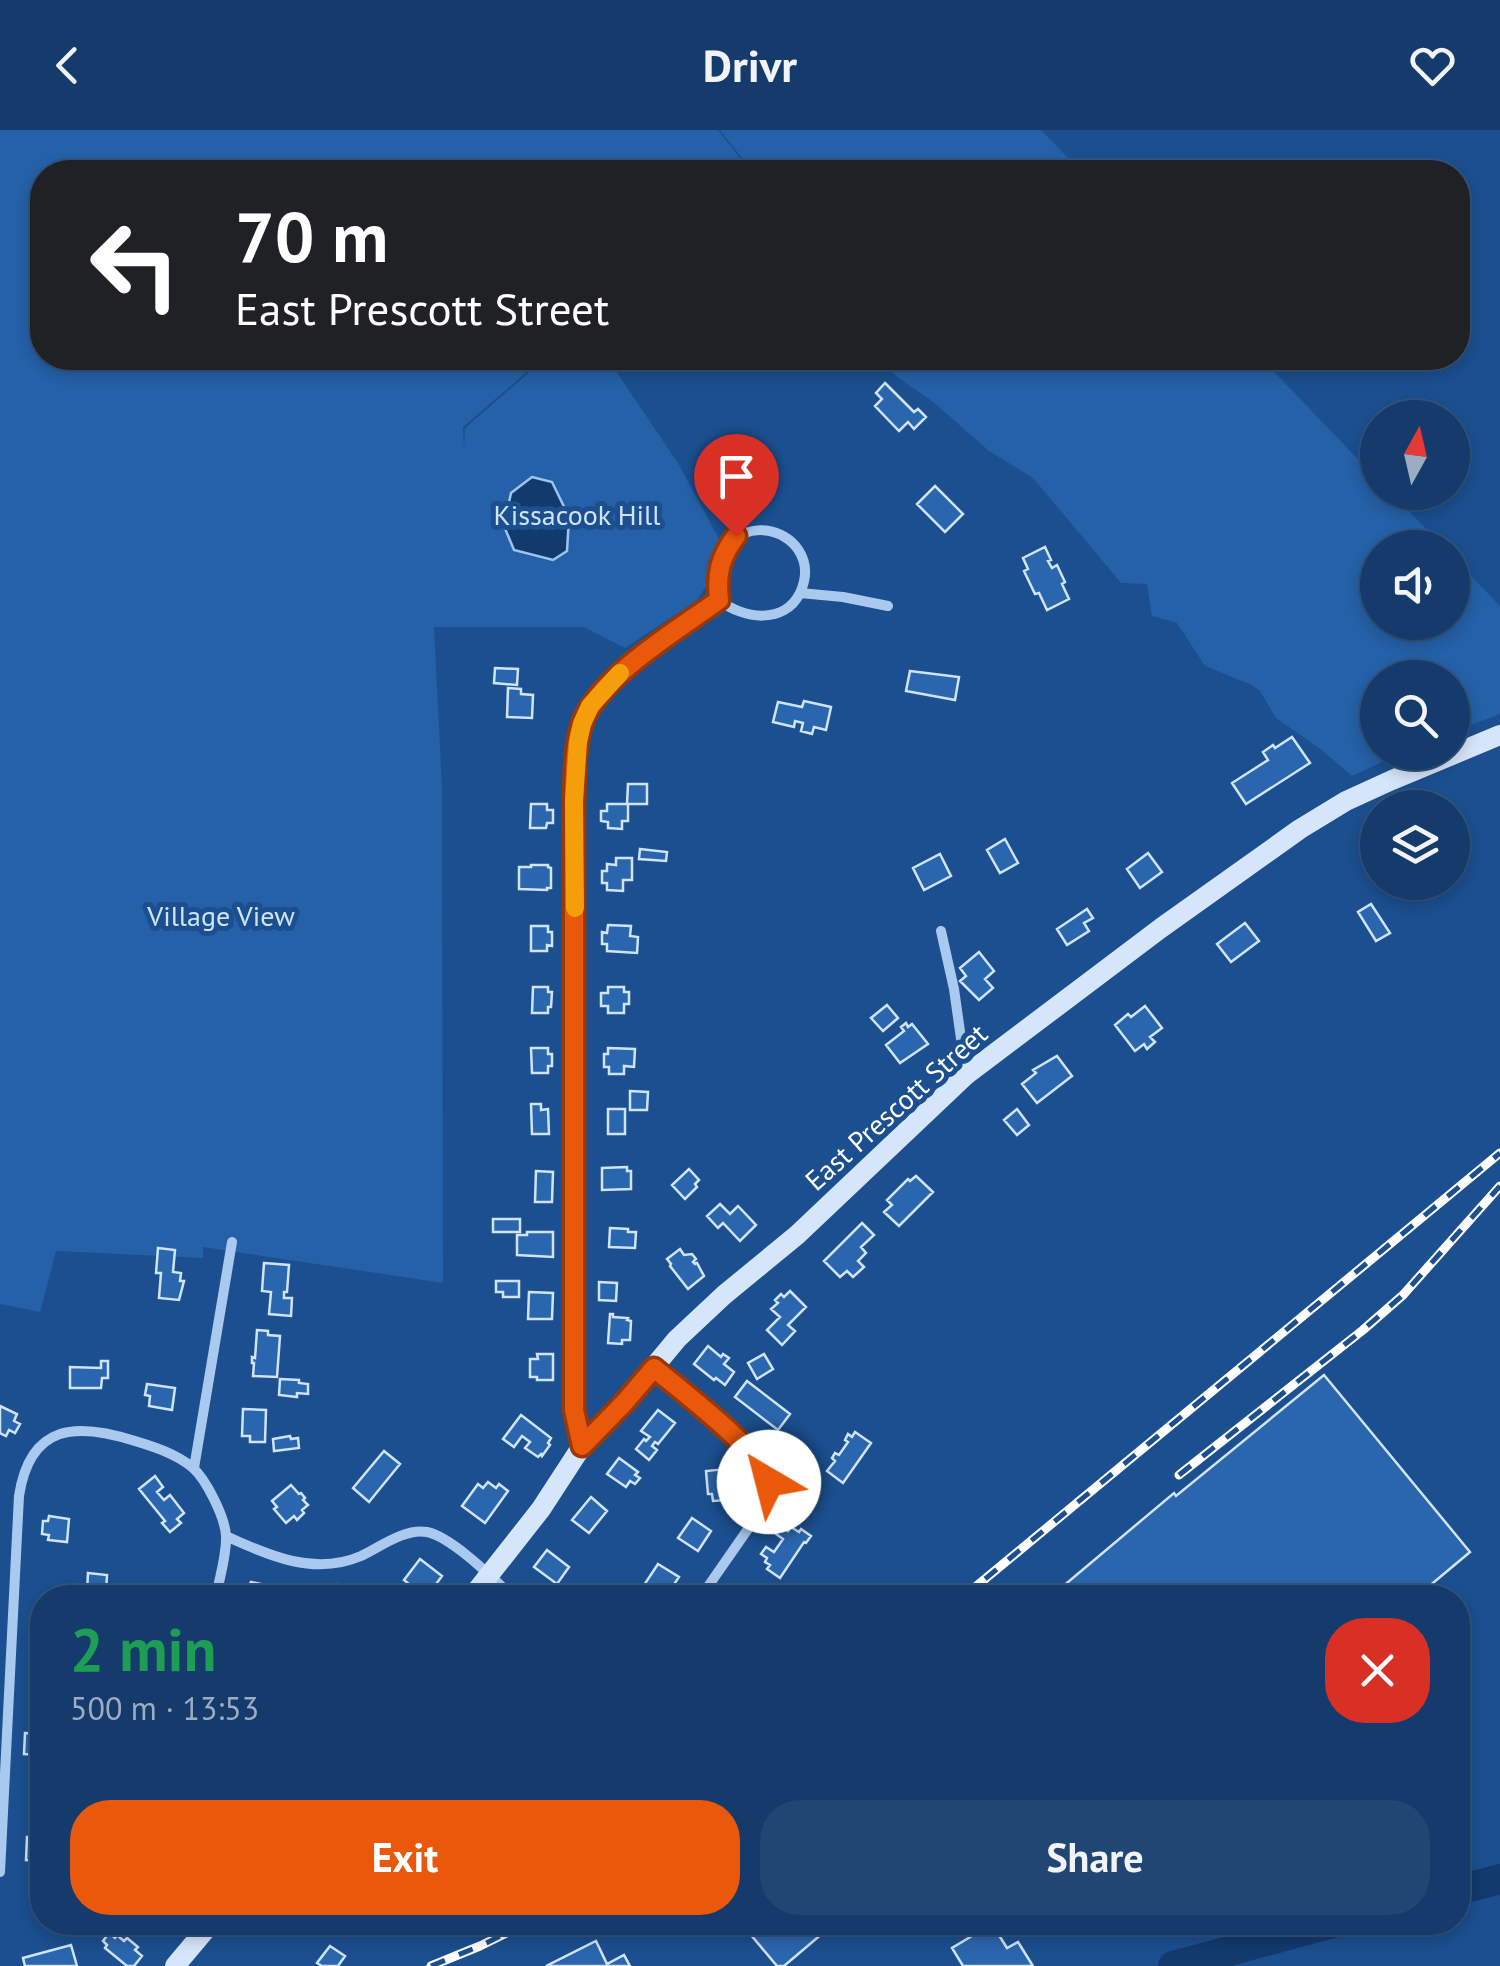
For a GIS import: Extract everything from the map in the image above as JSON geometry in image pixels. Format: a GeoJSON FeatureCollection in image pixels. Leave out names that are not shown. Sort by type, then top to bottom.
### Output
{"type":"FeatureCollection","features":[{"type":"Feature","properties":{"kind":"main road","name":"East Prescott Street"},"geometry":{"type":"LineString","coordinates":[[481,1585],[541,1509],[582,1446],[678,1339],[797,1235],[966,1075],[1300,829],[1392,780],[1500,735]]}},
{"type":"Feature","properties":{"kind":"main road"},"geometry":{"type":"LineString","coordinates":[[175,1966],[201,1935]]}},
{"type":"Feature","properties":{"kind":"street"},"geometry":{"type":"LineString","coordinates":[[754,530],[775,532],[790,540],[802,554],[806,568],[800,593],[780,614],[746,613],[719,600],[716,580],[723,554],[736,536],[754,530]]}},
{"type":"Feature","properties":{"kind":"street"},"geometry":{"type":"LineString","coordinates":[[800,593],[888,606]]}},
{"type":"Feature","properties":{"kind":"street"},"geometry":{"type":"LineString","coordinates":[[582,1446],[574,1410],[574,801],[578,742],[590,706],[615,676],[719,600]]}},
{"type":"Feature","properties":{"kind":"street"},"geometry":{"type":"LineString","coordinates":[[940,931],[954,989],[966,1075]]}},
{"type":"Feature","properties":{"kind":"street"},"geometry":{"type":"LineString","coordinates":[[194,1468],[232,1242]]}},
{"type":"Feature","properties":{"kind":"street"},"geometry":{"type":"LineString","coordinates":[[654,1368],[747,1448],[768,1473],[770,1491],[764,1506],[709,1585]]}},
{"type":"Feature","properties":{"kind":"street"},"geometry":{"type":"LineString","coordinates":[[0,1872],[19,1496],[22,1475],[32,1456],[48,1440],[77,1430],[115,1434],[146,1444],[194,1468],[214,1499],[226,1536],[218,1585]]}},
{"type":"Feature","properties":{"kind":"street"},"geometry":{"type":"LineString","coordinates":[[226,1536],[291,1562],[318,1564],[340,1563],[392,1540],[428,1532],[446,1540],[500,1585]]}},
{"type":"Feature","properties":{"kind":"green space","name":"Village View"},"geometry":{"type":"Polygon","coordinates":[[[0,130],[718,130],[742,160],[30,160],[30,370],[529,370],[463,427],[464,447],[465,428],[532,370],[615,370],[678,463],[719,539],[708,562],[706,587],[696,601],[625,648],[584,627],[434,627],[442,787],[443,1283],[203,1247],[203,1258],[56,1251],[40,1312],[0,1304],[0,130]]]}},
{"type":"Feature","properties":{"kind":"green space"},"geometry":{"type":"Polygon","coordinates":[[[720,130],[1041,130],[1070,160],[744,160],[720,130]]]}},
{"type":"Feature","properties":{"kind":"green space"},"geometry":{"type":"Polygon","coordinates":[[[890,370],[1273,370],[1360,461],[1360,510],[1408,510],[1427,530],[1360,530],[1360,640],[1470,640],[1470,575],[1500,606],[1500,714],[1470,725],[1470,660],[1360,660],[1360,770],[1365,770],[1352,776],[1276,718],[1252,685],[1205,666],[1177,623],[1152,616],[1147,584],[1121,583],[1033,478],[989,451],[890,370]]]}},
{"type":"Feature","properties":{"kind":"shaded area"},"geometry":{"type":"Polygon","coordinates":[[[532,477],[552,482],[569,517],[567,551],[553,560],[514,550],[504,526],[511,493],[532,477]]]}},
{"type":"Feature","properties":{"kind":"building"},"geometry":{"type":"Polygon","coordinates":[[[885,383],[914,412],[918,409],[926,417],[914,429],[908,422],[899,431],[875,406],[882,399],[876,393],[885,383]]]}},
{"type":"Feature","properties":{"kind":"building"},"geometry":{"type":"Polygon","coordinates":[[[935,486],[963,514],[945,532],[917,504],[935,486]]]}},
{"type":"Feature","properties":{"kind":"building"},"geometry":{"type":"Polygon","coordinates":[[[1045,547],[1052,568],[1057,565],[1065,582],[1062,584],[1069,599],[1047,610],[1024,571],[1028,569],[1023,558],[1045,547]]]}},
{"type":"Feature","properties":{"kind":"building"},"geometry":{"type":"Polygon","coordinates":[[[495,668],[518,669],[517,685],[494,683],[495,668]]]}},
{"type":"Feature","properties":{"kind":"building"},"geometry":{"type":"Polygon","coordinates":[[[910,671],[959,677],[955,700],[906,691],[910,671]]]}},
{"type":"Feature","properties":{"kind":"building"},"geometry":{"type":"Polygon","coordinates":[[[508,688],[533,695],[532,718],[507,717],[508,688]]]}},
{"type":"Feature","properties":{"kind":"building"},"geometry":{"type":"Polygon","coordinates":[[[804,701],[831,707],[826,730],[814,727],[812,734],[801,731],[803,723],[795,721],[794,727],[773,722],[778,702],[802,707],[804,701]]]}},
{"type":"Feature","properties":{"kind":"building"},"geometry":{"type":"Polygon","coordinates":[[[1292,737],[1310,763],[1246,804],[1232,783],[1268,760],[1263,752],[1292,737]]]}},
{"type":"Feature","properties":{"kind":"building"},"geometry":{"type":"Polygon","coordinates":[[[628,784],[647,784],[647,804],[627,804],[628,784]]]}},
{"type":"Feature","properties":{"kind":"building"},"geometry":{"type":"Polygon","coordinates":[[[531,804],[547,804],[547,810],[553,810],[553,823],[547,823],[546,828],[530,828],[531,804]]]}},
{"type":"Feature","properties":{"kind":"building"},"geometry":{"type":"Polygon","coordinates":[[[607,804],[628,804],[628,821],[622,821],[622,829],[608,828],[608,822],[601,821],[601,811],[607,811],[607,804]]]}},
{"type":"Feature","properties":{"kind":"building"},"geometry":{"type":"Polygon","coordinates":[[[1005,839],[1018,863],[1000,873],[987,850],[1005,839]]]}},
{"type":"Feature","properties":{"kind":"building"},"geometry":{"type":"Polygon","coordinates":[[[640,849],[667,852],[666,861],[639,859],[640,849]]]}},
{"type":"Feature","properties":{"kind":"building"},"geometry":{"type":"Polygon","coordinates":[[[1148,853],[1162,872],[1140,888],[1127,869],[1148,853]]]}},
{"type":"Feature","properties":{"kind":"building"},"geometry":{"type":"Polygon","coordinates":[[[940,854],[951,876],[924,890],[913,868],[940,854]]]}},
{"type":"Feature","properties":{"kind":"building"},"geometry":{"type":"Polygon","coordinates":[[[616,858],[632,858],[632,880],[623,880],[623,891],[607,890],[607,883],[602,883],[602,871],[607,871],[607,864],[616,865],[616,858]]]}},
{"type":"Feature","properties":{"kind":"building"},"geometry":{"type":"Polygon","coordinates":[[[519,867],[551,868],[551,888],[519,889],[519,867]]]}},
{"type":"Feature","properties":{"kind":"building"},"geometry":{"type":"Polygon","coordinates":[[[1371,904],[1390,933],[1376,941],[1358,912],[1371,904]]]}},
{"type":"Feature","properties":{"kind":"building"},"geometry":{"type":"Polygon","coordinates":[[[1087,909],[1093,918],[1084,923],[1089,931],[1067,945],[1057,929],[1087,909]]]}},
{"type":"Feature","properties":{"kind":"building"},"geometry":{"type":"Polygon","coordinates":[[[1245,923],[1259,941],[1231,962],[1217,944],[1245,923]]]}},
{"type":"Feature","properties":{"kind":"building"},"geometry":{"type":"Polygon","coordinates":[[[608,925],[631,926],[630,936],[638,937],[637,953],[607,951],[607,944],[602,944],[602,932],[607,933],[608,925]]]}},
{"type":"Feature","properties":{"kind":"building"},"geometry":{"type":"Polygon","coordinates":[[[531,926],[548,926],[548,932],[552,932],[552,946],[547,945],[547,951],[531,951],[531,926]]]}},
{"type":"Feature","properties":{"kind":"building"},"geometry":{"type":"Polygon","coordinates":[[[979,952],[994,971],[985,979],[993,988],[979,1000],[960,981],[966,976],[960,968],[979,952]]]}},
{"type":"Feature","properties":{"kind":"building"},"geometry":{"type":"Polygon","coordinates":[[[533,987],[548,987],[548,992],[552,992],[548,1013],[532,1013],[533,987]]]}},
{"type":"Feature","properties":{"kind":"building"},"geometry":{"type":"Polygon","coordinates":[[[608,987],[624,987],[624,992],[629,992],[624,1013],[608,1013],[608,1006],[601,1006],[601,993],[608,993],[608,987]]]}},
{"type":"Feature","properties":{"kind":"building"},"geometry":{"type":"Polygon","coordinates":[[[887,1005],[898,1018],[883,1031],[871,1018],[887,1005]]]}},
{"type":"Feature","properties":{"kind":"building"},"geometry":{"type":"Polygon","coordinates":[[[1145,1006],[1162,1028],[1150,1037],[1155,1042],[1147,1049],[1144,1044],[1135,1051],[1115,1025],[1145,1006]]]}},
{"type":"Feature","properties":{"kind":"building"},"geometry":{"type":"Polygon","coordinates":[[[906,1023],[908,1027],[912,1024],[928,1044],[900,1063],[886,1045],[904,1031],[901,1027],[906,1023]]]}},
{"type":"Feature","properties":{"kind":"building"},"geometry":{"type":"Polygon","coordinates":[[[531,1048],[548,1048],[552,1066],[548,1066],[548,1073],[532,1073],[531,1048]]]}},
{"type":"Feature","properties":{"kind":"building"},"geometry":{"type":"Polygon","coordinates":[[[608,1048],[635,1049],[634,1067],[624,1066],[624,1074],[609,1074],[609,1067],[604,1067],[608,1048]]]}},
{"type":"Feature","properties":{"kind":"building"},"geometry":{"type":"Polygon","coordinates":[[[1057,1056],[1072,1076],[1037,1103],[1022,1084],[1036,1073],[1033,1070],[1057,1056]]]}},
{"type":"Feature","properties":{"kind":"building"},"geometry":{"type":"Polygon","coordinates":[[[630,1091],[648,1092],[647,1110],[630,1110],[630,1091]]]}},
{"type":"Feature","properties":{"kind":"building"},"geometry":{"type":"Polygon","coordinates":[[[531,1104],[548,1109],[549,1134],[532,1134],[531,1104]]]}},
{"type":"Feature","properties":{"kind":"building"},"geometry":{"type":"Polygon","coordinates":[[[608,1109],[625,1109],[625,1134],[608,1134],[608,1109]]]}},
{"type":"Feature","properties":{"kind":"building"},"geometry":{"type":"Polygon","coordinates":[[[1017,1109],[1029,1125],[1017,1135],[1004,1120],[1017,1109]]]}},
{"type":"Feature","properties":{"kind":"building"},"geometry":{"type":"Polygon","coordinates":[[[627,1167],[631,1171],[631,1189],[602,1190],[602,1168],[627,1167]]]}},
{"type":"Feature","properties":{"kind":"building"},"geometry":{"type":"Polygon","coordinates":[[[689,1169],[699,1180],[685,1199],[672,1185],[689,1169]]]}},
{"type":"Feature","properties":{"kind":"building"},"geometry":{"type":"Polygon","coordinates":[[[536,1171],[553,1172],[552,1202],[535,1202],[536,1171]]]}},
{"type":"Feature","properties":{"kind":"building"},"geometry":{"type":"Polygon","coordinates":[[[916,1176],[933,1192],[899,1226],[884,1212],[892,1205],[887,1200],[916,1176]]]}},
{"type":"Feature","properties":{"kind":"building"},"geometry":{"type":"Polygon","coordinates":[[[720,1204],[730,1214],[738,1206],[756,1225],[740,1241],[723,1223],[718,1228],[707,1216],[720,1204]]]}},
{"type":"Feature","properties":{"kind":"building"},"geometry":{"type":"Polygon","coordinates":[[[493,1219],[520,1219],[520,1232],[493,1232],[493,1219]]]}},
{"type":"Feature","properties":{"kind":"building"},"geometry":{"type":"Polygon","coordinates":[[[862,1223],[874,1235],[861,1247],[866,1253],[858,1261],[864,1267],[853,1277],[847,1271],[840,1277],[824,1261],[862,1223]]]}},
{"type":"Feature","properties":{"kind":"building"},"geometry":{"type":"Polygon","coordinates":[[[610,1228],[636,1232],[635,1248],[609,1247],[610,1228]]]}},
{"type":"Feature","properties":{"kind":"building"},"geometry":{"type":"Polygon","coordinates":[[[553,1232],[553,1257],[517,1255],[517,1235],[553,1232]]]}},
{"type":"Feature","properties":{"kind":"building"},"geometry":{"type":"Polygon","coordinates":[[[158,1248],[175,1250],[173,1272],[181,1273],[180,1281],[184,1281],[179,1300],[159,1298],[158,1248]]]}},
{"type":"Feature","properties":{"kind":"building"},"geometry":{"type":"Polygon","coordinates":[[[680,1249],[684,1255],[692,1254],[704,1276],[688,1289],[667,1259],[680,1249]]]}},
{"type":"Feature","properties":{"kind":"building"},"geometry":{"type":"Polygon","coordinates":[[[264,1263],[289,1265],[284,1298],[292,1298],[291,1316],[269,1314],[271,1292],[262,1291],[264,1263]]]}},
{"type":"Feature","properties":{"kind":"building"},"geometry":{"type":"Polygon","coordinates":[[[496,1281],[519,1281],[519,1297],[503,1297],[503,1292],[496,1292],[496,1281]]]}},
{"type":"Feature","properties":{"kind":"building"},"geometry":{"type":"Polygon","coordinates":[[[599,1282],[617,1283],[616,1301],[599,1300],[599,1282]]]}},
{"type":"Feature","properties":{"kind":"building"},"geometry":{"type":"Polygon","coordinates":[[[790,1291],[806,1307],[788,1325],[795,1331],[782,1345],[767,1330],[780,1317],[771,1309],[778,1303],[775,1300],[790,1291]]]}},
{"type":"Feature","properties":{"kind":"building"},"geometry":{"type":"Polygon","coordinates":[[[529,1292],[553,1293],[552,1319],[528,1319],[529,1292]]]}},
{"type":"Feature","properties":{"kind":"building"},"geometry":{"type":"Polygon","coordinates":[[[610,1314],[631,1321],[630,1340],[608,1343],[610,1314]]]}},
{"type":"Feature","properties":{"kind":"building"},"geometry":{"type":"Polygon","coordinates":[[[257,1330],[280,1336],[277,1377],[253,1376],[257,1330]]]}},
{"type":"Feature","properties":{"kind":"building"},"geometry":{"type":"Polygon","coordinates":[[[708,1346],[721,1357],[723,1354],[729,1358],[724,1364],[734,1372],[725,1385],[694,1364],[708,1346]]]}},
{"type":"Feature","properties":{"kind":"building"},"geometry":{"type":"Polygon","coordinates":[[[537,1354],[553,1354],[553,1380],[530,1377],[530,1359],[538,1359],[537,1354]]]}},
{"type":"Feature","properties":{"kind":"building"},"geometry":{"type":"Polygon","coordinates":[[[764,1354],[773,1369],[757,1379],[748,1363],[764,1354]]]}},
{"type":"Feature","properties":{"kind":"building"},"geometry":{"type":"Polygon","coordinates":[[[101,1361],[108,1361],[108,1378],[102,1378],[101,1388],[70,1388],[70,1367],[101,1368],[101,1361]]]}},
{"type":"Feature","properties":{"kind":"building"},"geometry":{"type":"Polygon","coordinates":[[[1324,1375],[1470,1552],[1431,1585],[1064,1585],[1174,1493],[1176,1496],[1324,1375]]]}},
{"type":"Feature","properties":{"kind":"building"},"geometry":{"type":"Polygon","coordinates":[[[280,1379],[308,1384],[308,1394],[279,1395],[280,1379]]]}},
{"type":"Feature","properties":{"kind":"building"},"geometry":{"type":"Polygon","coordinates":[[[747,1381],[790,1414],[778,1430],[735,1397],[747,1381]]]}},
{"type":"Feature","properties":{"kind":"building"},"geometry":{"type":"Polygon","coordinates":[[[147,1384],[175,1388],[172,1410],[149,1406],[147,1384]]]}},
{"type":"Feature","properties":{"kind":"building"},"geometry":{"type":"Polygon","coordinates":[[[0,1406],[17,1414],[14,1421],[20,1424],[15,1433],[0,1433],[0,1406]]]}},
{"type":"Feature","properties":{"kind":"building"},"geometry":{"type":"Polygon","coordinates":[[[243,1409],[266,1410],[265,1442],[250,1442],[250,1436],[242,1436],[243,1409]]]}},
{"type":"Feature","properties":{"kind":"building"},"geometry":{"type":"Polygon","coordinates":[[[658,1410],[675,1423],[652,1446],[657,1450],[649,1460],[636,1449],[650,1437],[641,1431],[658,1410]]]}},
{"type":"Feature","properties":{"kind":"building"},"geometry":{"type":"Polygon","coordinates":[[[521,1415],[551,1438],[542,1456],[525,1448],[530,1442],[522,1436],[514,1447],[503,1439],[521,1415]]]}},
{"type":"Feature","properties":{"kind":"building"},"geometry":{"type":"Polygon","coordinates":[[[855,1432],[871,1443],[843,1483],[827,1471],[835,1461],[835,1453],[839,1455],[848,1442],[848,1434],[852,1437],[855,1432]]]}},
{"type":"Feature","properties":{"kind":"building"},"geometry":{"type":"Polygon","coordinates":[[[298,1438],[299,1448],[274,1451],[273,1439],[298,1438]]]}},
{"type":"Feature","properties":{"kind":"building"},"geometry":{"type":"Polygon","coordinates":[[[384,1451],[400,1464],[369,1502],[353,1488],[384,1451]]]}},
{"type":"Feature","properties":{"kind":"building"},"geometry":{"type":"Polygon","coordinates":[[[619,1458],[638,1472],[635,1475],[640,1478],[635,1484],[630,1481],[626,1487],[607,1474],[619,1458]]]}},
{"type":"Feature","properties":{"kind":"building"},"geometry":{"type":"Polygon","coordinates":[[[726,1469],[727,1477],[731,1477],[727,1500],[713,1501],[712,1494],[708,1494],[706,1471],[726,1469]]]}},
{"type":"Feature","properties":{"kind":"building"},"geometry":{"type":"Polygon","coordinates":[[[155,1476],[163,1487],[157,1492],[164,1500],[170,1495],[184,1513],[177,1519],[181,1523],[170,1532],[139,1489],[155,1476]]]}},
{"type":"Feature","properties":{"kind":"building"},"geometry":{"type":"Polygon","coordinates":[[[488,1482],[508,1491],[485,1523],[462,1506],[478,1484],[483,1488],[488,1482]]]}},
{"type":"Feature","properties":{"kind":"building"},"geometry":{"type":"Polygon","coordinates":[[[291,1485],[308,1505],[297,1520],[294,1516],[286,1523],[272,1501],[291,1485]]]}},
{"type":"Feature","properties":{"kind":"building"},"geometry":{"type":"Polygon","coordinates":[[[591,1497],[607,1511],[589,1533],[572,1520],[591,1497]]]}},
{"type":"Feature","properties":{"kind":"building"},"geometry":{"type":"Polygon","coordinates":[[[49,1516],[69,1519],[67,1542],[48,1540],[49,1535],[42,1534],[43,1521],[48,1521],[49,1516]]]}},
{"type":"Feature","properties":{"kind":"building"},"geometry":{"type":"Polygon","coordinates":[[[692,1518],[711,1531],[698,1551],[678,1538],[692,1518]]]}},
{"type":"Feature","properties":{"kind":"building"},"geometry":{"type":"Polygon","coordinates":[[[781,1527],[788,1531],[791,1527],[799,1532],[801,1529],[811,1536],[780,1578],[767,1569],[770,1565],[761,1554],[766,1547],[774,1552],[783,1539],[776,1534],[781,1527]]]}},
{"type":"Feature","properties":{"kind":"building"},"geometry":{"type":"Polygon","coordinates":[[[547,1550],[569,1567],[557,1584],[534,1567],[547,1550]]]}},
{"type":"Feature","properties":{"kind":"building"},"geometry":{"type":"Polygon","coordinates":[[[420,1559],[442,1576],[435,1585],[408,1585],[404,1580],[420,1559]]]}},
{"type":"Feature","properties":{"kind":"building"},"geometry":{"type":"Polygon","coordinates":[[[658,1564],[679,1577],[674,1585],[644,1585],[658,1564]]]}},
{"type":"Feature","properties":{"kind":"building"},"geometry":{"type":"Polygon","coordinates":[[[88,1573],[107,1575],[106,1585],[87,1585],[88,1573]]]}},
{"type":"Feature","properties":{"kind":"building"},"geometry":{"type":"Polygon","coordinates":[[[25,1733],[30,1733],[30,1754],[24,1754],[25,1733]]]}},
{"type":"Feature","properties":{"kind":"building"},"geometry":{"type":"Polygon","coordinates":[[[27,1837],[30,1837],[30,1860],[26,1860],[27,1837]]]}},
{"type":"Feature","properties":{"kind":"building"},"geometry":{"type":"Polygon","coordinates":[[[108,1935],[117,1935],[124,1941],[127,1938],[142,1956],[134,1966],[127,1966],[105,1948],[103,1941],[108,1935]]]}},
{"type":"Feature","properties":{"kind":"building"},"geometry":{"type":"Polygon","coordinates":[[[751,1935],[821,1935],[784,1966],[777,1966],[751,1935]]]}},
{"type":"Feature","properties":{"kind":"building"},"geometry":{"type":"Polygon","coordinates":[[[974,1935],[999,1935],[1007,1948],[1018,1942],[1033,1966],[963,1966],[952,1948],[974,1935]]]}},
{"type":"Feature","properties":{"kind":"building"},"geometry":{"type":"Polygon","coordinates":[[[596,1941],[607,1964],[624,1955],[630,1966],[546,1966],[596,1941]]]}},
{"type":"Feature","properties":{"kind":"building"},"geometry":{"type":"Polygon","coordinates":[[[71,1945],[77,1966],[25,1966],[23,1958],[71,1945]]]}},
{"type":"Feature","properties":{"kind":"building"},"geometry":{"type":"Polygon","coordinates":[[[330,1946],[345,1956],[338,1966],[322,1966],[317,1963],[330,1946]]]}},
{"type":"Feature","properties":{"kind":"waterway"},"geometry":{"type":"LineString","coordinates":[[1470,1887],[1500,1879]]}},
{"type":"Feature","properties":{"kind":"waterway"},"geometry":{"type":"LineString","coordinates":[[1173,1966],[1289,1935]]}},
{"type":"Feature","properties":{"kind":"railway"},"geometry":{"type":"LineString","coordinates":[[978,1585],[1500,1153]]}},
{"type":"Feature","properties":{"kind":"railway"},"geometry":{"type":"LineString","coordinates":[[1179,1475],[1403,1295],[1500,1186]]}},
{"type":"Feature","properties":{"kind":"railway"},"geometry":{"type":"LineString","coordinates":[[431,1966],[502,1935]]}},
{"type":"Feature","properties":{"kind":"slow traffic"},"geometry":{"type":"LineString","coordinates":[[575,908],[578,742],[590,706],[620,673]]}},
{"type":"Feature","properties":{"kind":"route"},"geometry":{"type":"LineString","coordinates":[[736,536],[723,554],[716,580],[719,600],[615,676],[590,706],[578,742],[574,801],[574,1410],[582,1446],[654,1368],[747,1448],[768,1473],[769,1482]]}},
{"type":"Feature","properties":{"kind":"park label","name":"Kissacook Hill"},"geometry":{"type":"Point","coordinates":[577,515]}}]}
